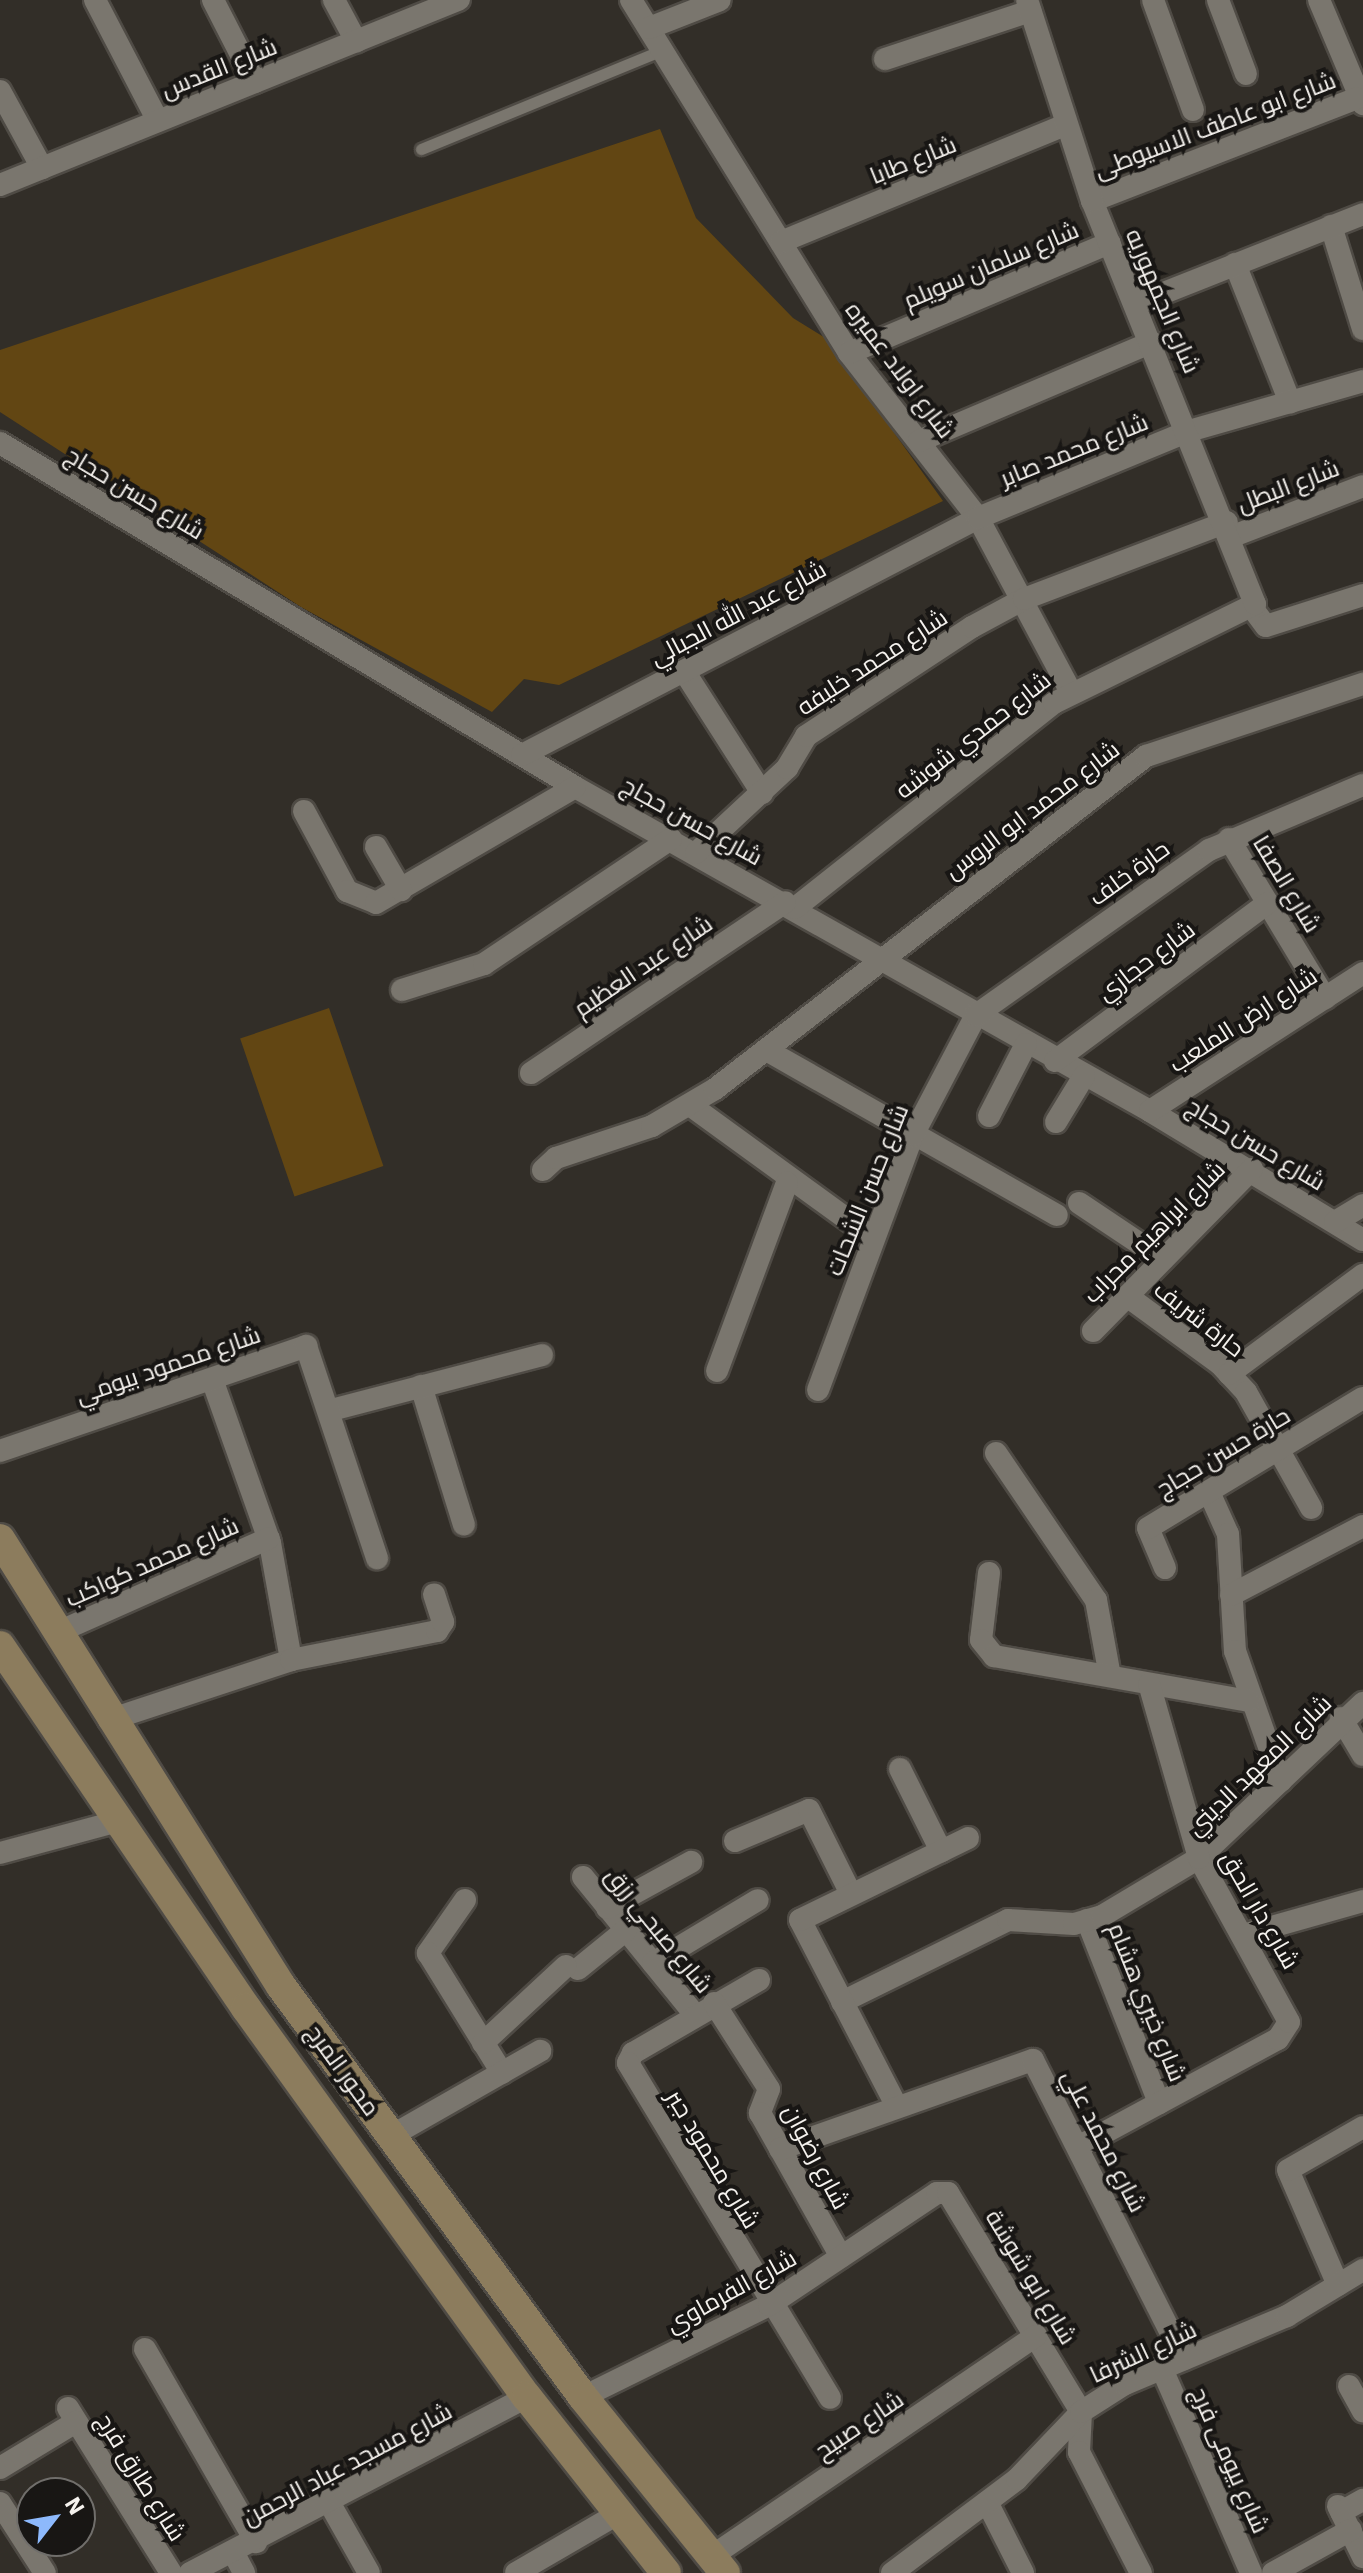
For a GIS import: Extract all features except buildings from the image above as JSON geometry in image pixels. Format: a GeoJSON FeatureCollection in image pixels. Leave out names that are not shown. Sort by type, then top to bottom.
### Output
{"type":"FeatureCollection","features":[{"type":"Feature","properties":{"kind":"main road","name":"محور المرج"},"geometry":{"type":"LineString","coordinates":[[2,1546],[109,1720],[281,1986],[583,2397],[718,2565]]}},
{"type":"Feature","properties":{"kind":"main road","name":"محور المرج"},"geometry":{"type":"LineString","coordinates":[[0,1646],[115,1822],[527,2397],[666,2573]]}},
{"type":"Feature","properties":{"kind":"street"},"geometry":{"type":"LineString","coordinates":[[95,0],[158,121]]}},
{"type":"Feature","properties":{"kind":"street"},"geometry":{"type":"LineString","coordinates":[[213,0],[255,82]]}},
{"type":"Feature","properties":{"kind":"street"},"geometry":{"type":"LineString","coordinates":[[334,0],[356,41]]}},
{"type":"Feature","properties":{"kind":"street","name":"شارع القدس"},"geometry":{"type":"LineString","coordinates":[[0,185],[459,0]]}},
{"type":"Feature","properties":{"kind":"street","name":"شارع اولاد عميره"},"geometry":{"type":"LineString","coordinates":[[631,0],[849,353],[978,518],[1071,692]]}},
{"type":"Feature","properties":{"kind":"street"},"geometry":{"type":"LineString","coordinates":[[649,28],[720,0]]}},
{"type":"Feature","properties":{"kind":"street"},"geometry":{"type":"LineString","coordinates":[[1153,0],[1193,110]]}},
{"type":"Feature","properties":{"kind":"street"},"geometry":{"type":"LineString","coordinates":[[1218,0],[1246,74]]}},
{"type":"Feature","properties":{"kind":"street"},"geometry":{"type":"LineString","coordinates":[[1319,0],[1360,101]]}},
{"type":"Feature","properties":{"kind":"street"},"geometry":{"type":"LineString","coordinates":[[885,59],[1028,6]]}},
{"type":"Feature","properties":{"kind":"street","name":"شارع الجمهوريه"},"geometry":{"type":"LineString","coordinates":[[1028,6],[1092,201],[1255,594],[1249,612]]}},
{"type":"Feature","properties":{"kind":"street"},"geometry":{"type":"LineString","coordinates":[[0,91],[42,168]]}},
{"type":"Feature","properties":{"kind":"street","name":"شارع ابو عاطف الاسيوطى"},"geometry":{"type":"LineString","coordinates":[[1092,201],[1360,101]]}},
{"type":"Feature","properties":{"kind":"street","name":"شارع طابا"},"geometry":{"type":"LineString","coordinates":[[781,242],[1065,125]]}},
{"type":"Feature","properties":{"kind":"street"},"geometry":{"type":"LineString","coordinates":[[1136,304],[1363,214]]}},
{"type":"Feature","properties":{"kind":"street"},"geometry":{"type":"LineString","coordinates":[[1331,226],[1358,296],[1363,329]]}},
{"type":"Feature","properties":{"kind":"street","name":"شارع سلمان سويلم"},"geometry":{"type":"LineString","coordinates":[[849,353],[1110,243]]}},
{"type":"Feature","properties":{"kind":"street"},"geometry":{"type":"LineString","coordinates":[[1235,264],[1290,402]]}},
{"type":"Feature","properties":{"kind":"street"},"geometry":{"type":"LineString","coordinates":[[919,441],[1152,342]]}},
{"type":"Feature","properties":{"kind":"street","name":"شارع محمد صابر"},"geometry":{"type":"LineString","coordinates":[[978,518],[1189,431],[1363,381]]}},
{"type":"Feature","properties":{"kind":"street","name":"شارع حسن حجاج"},"geometry":{"type":"LineString","coordinates":[[0,443],[575,787],[790,905],[1055,1061],[1252,1169],[1363,1240]]}},
{"type":"Feature","properties":{"kind":"street","name":"شارع البطل"},"geometry":{"type":"LineString","coordinates":[[1024,599],[1363,486]]}},
{"type":"Feature","properties":{"kind":"street","name":"شارع عبد الله الجبالي"},"geometry":{"type":"LineString","coordinates":[[522,755],[978,518]]}},
{"type":"Feature","properties":{"kind":"street"},"geometry":{"type":"LineString","coordinates":[[1249,612],[1266,626],[1363,595]]}},
{"type":"Feature","properties":{"kind":"street","name":"شارع محمد خليفه"},"geometry":{"type":"LineString","coordinates":[[696,853],[762,793],[814,730],[1024,599]]}},
{"type":"Feature","properties":{"kind":"street","name":"شارع حمدي شوشه"},"geometry":{"type":"LineString","coordinates":[[790,905],[1071,692],[1249,612]]}},
{"type":"Feature","properties":{"kind":"street"},"geometry":{"type":"LineString","coordinates":[[684,671],[762,793]]}},
{"type":"Feature","properties":{"kind":"street","name":"شارع محمد ابو الروس"},"geometry":{"type":"LineString","coordinates":[[543,1170],[690,1105],[768,1051],[1146,756],[1363,684]]}},
{"type":"Feature","properties":{"kind":"street","name":"حارة خلف"},"geometry":{"type":"LineString","coordinates":[[976,1015],[1229,839],[1363,785]]}},
{"type":"Feature","properties":{"kind":"street"},"geometry":{"type":"LineString","coordinates":[[304,811],[354,900],[376,903],[575,787]]}},
{"type":"Feature","properties":{"kind":"street"},"geometry":{"type":"LineString","coordinates":[[402,990],[484,964],[671,839]]}},
{"type":"Feature","properties":{"kind":"street","name":"شارع الصفا"},"geometry":{"type":"LineString","coordinates":[[1229,839],[1325,998]]}},
{"type":"Feature","properties":{"kind":"street"},"geometry":{"type":"LineString","coordinates":[[376,847],[401,890]]}},
{"type":"Feature","properties":{"kind":"street","name":"شارع حجازي"},"geometry":{"type":"LineString","coordinates":[[1055,1061],[1268,903]]}},
{"type":"Feature","properties":{"kind":"street","name":"شارع عبد العظيم"},"geometry":{"type":"LineString","coordinates":[[531,1073],[790,905]]}},
{"type":"Feature","properties":{"kind":"street","name":"شارع ارض الملعب"},"geometry":{"type":"LineString","coordinates":[[1150,1111],[1363,973]]}},
{"type":"Feature","properties":{"kind":"street","name":"شارع حسن الشحات"},"geometry":{"type":"LineString","coordinates":[[818,1390],[913,1135],[976,1015]]}},
{"type":"Feature","properties":{"kind":"street"},"geometry":{"type":"LineString","coordinates":[[989,1116],[1026,1044]]}},
{"type":"Feature","properties":{"kind":"street"},"geometry":{"type":"LineString","coordinates":[[768,1051],[1057,1215]]}},
{"type":"Feature","properties":{"kind":"street"},"geometry":{"type":"LineString","coordinates":[[1056,1122],[1084,1076]]}},
{"type":"Feature","properties":{"kind":"street"},"geometry":{"type":"LineString","coordinates":[[690,1105],[787,1183],[873,1238]]}},
{"type":"Feature","properties":{"kind":"street","name":"شارع ابراهيم محراب"},"geometry":{"type":"LineString","coordinates":[[1093,1331],[1252,1169]]}},
{"type":"Feature","properties":{"kind":"street"},"geometry":{"type":"LineString","coordinates":[[717,1371],[787,1183]]}},
{"type":"Feature","properties":{"kind":"street"},"geometry":{"type":"LineString","coordinates":[[1079,1203],[1163,1259]]}},
{"type":"Feature","properties":{"kind":"street"},"geometry":{"type":"LineString","coordinates":[[1335,1222],[1363,1205]]}},
{"type":"Feature","properties":{"kind":"street"},"geometry":{"type":"LineString","coordinates":[[1229,1374],[1363,1275]]}},
{"type":"Feature","properties":{"kind":"street","name":"حارة شريف"},"geometry":{"type":"LineString","coordinates":[[1127,1296],[1229,1374],[1280,1449],[1311,1508]]}},
{"type":"Feature","properties":{"kind":"street","name":"شارع محمود بيومي"},"geometry":{"type":"LineString","coordinates":[[0,1451],[172,1389],[213,1382],[301,1345],[313,1353],[331,1410]]}},
{"type":"Feature","properties":{"kind":"street"},"geometry":{"type":"LineString","coordinates":[[377,1558],[331,1410],[542,1355]]}},
{"type":"Feature","properties":{"kind":"street"},"geometry":{"type":"LineString","coordinates":[[213,1382],[269,1538],[291,1660]]}},
{"type":"Feature","properties":{"kind":"street"},"geometry":{"type":"LineString","coordinates":[[421,1386],[464,1525]]}},
{"type":"Feature","properties":{"kind":"street","name":"حارة حسن حجاج"},"geometry":{"type":"LineString","coordinates":[[1165,1568],[1148,1528],[1363,1398]]}},
{"type":"Feature","properties":{"kind":"street"},"geometry":{"type":"LineString","coordinates":[[996,1453],[1096,1600],[1110,1676]]}},
{"type":"Feature","properties":{"kind":"street"},"geometry":{"type":"LineString","coordinates":[[1209,1492],[1225,1519],[1231,1595],[1248,1701],[1281,1781]]}},
{"type":"Feature","properties":{"kind":"street"},"geometry":{"type":"LineString","coordinates":[[1231,1595],[1363,1526]]}},
{"type":"Feature","properties":{"kind":"street","name":"شارع محمد كواكب"},"geometry":{"type":"LineString","coordinates":[[56,1633],[269,1538]]}},
{"type":"Feature","properties":{"kind":"street"},"geometry":{"type":"LineString","coordinates":[[989,1573],[981,1640],[989,1653],[1248,1701]]}},
{"type":"Feature","properties":{"kind":"street"},"geometry":{"type":"LineString","coordinates":[[109,1720],[291,1660],[437,1631],[443,1622],[434,1594]]}},
{"type":"Feature","properties":{"kind":"street","name":"شارع دار الحق"},"geometry":{"type":"LineString","coordinates":[[1149,1684],[1199,1858],[1289,2022],[1278,2039],[1159,2103]]}},
{"type":"Feature","properties":{"kind":"street","name":"شارع المعهد الديني"},"geometry":{"type":"LineString","coordinates":[[842,2002],[1008,1920],[1087,1920],[1199,1858],[1281,1781],[1341,1718],[1363,1703]]}},
{"type":"Feature","properties":{"kind":"street"},"geometry":{"type":"LineString","coordinates":[[1341,1718],[1363,1755]]}},
{"type":"Feature","properties":{"kind":"street"},"geometry":{"type":"LineString","coordinates":[[900,1769],[941,1851]]}},
{"type":"Feature","properties":{"kind":"street"},"geometry":{"type":"LineString","coordinates":[[735,1841],[809,1810],[851,1894]]}},
{"type":"Feature","properties":{"kind":"street"},"geometry":{"type":"LineString","coordinates":[[0,1853],[115,1822]]}},
{"type":"Feature","properties":{"kind":"street"},"geometry":{"type":"LineString","coordinates":[[895,2103],[800,1923],[851,1894],[968,1838]]}},
{"type":"Feature","properties":{"kind":"street"},"geometry":{"type":"LineString","coordinates":[[607,1908],[691,1862]]}},
{"type":"Feature","properties":{"kind":"street","name":"شارع صبحي رزق"},"geometry":{"type":"LineString","coordinates":[[583,1877],[653,1963],[704,2009]]}},
{"type":"Feature","properties":{"kind":"street"},"geometry":{"type":"LineString","coordinates":[[465,1900],[428,1953],[502,2073]]}},
{"type":"Feature","properties":{"kind":"street"},"geometry":{"type":"LineString","coordinates":[[653,1963],[758,1900]]}},
{"type":"Feature","properties":{"kind":"street"},"geometry":{"type":"LineString","coordinates":[[1243,1935],[1363,1901]]}},
{"type":"Feature","properties":{"kind":"street","name":"شارع خيري هشام"},"geometry":{"type":"LineString","coordinates":[[1087,1920],[1159,2103]]}},
{"type":"Feature","properties":{"kind":"street"},"geometry":{"type":"LineString","coordinates":[[483,2043],[572,1968],[626,1930]]}},
{"type":"Feature","properties":{"kind":"street"},"geometry":{"type":"LineString","coordinates":[[704,2009],[759,1980]]}},
{"type":"Feature","properties":{"kind":"street","name":"شارع محمود جبر"},"geometry":{"type":"LineString","coordinates":[[704,2009],[633,2053],[629,2067],[769,2305],[830,2398]]}},
{"type":"Feature","properties":{"kind":"street","name":"شارع رضوان"},"geometry":{"type":"LineString","coordinates":[[704,2009],[769,2089],[760,2113],[841,2257]]}},
{"type":"Feature","properties":{"kind":"street"},"geometry":{"type":"LineString","coordinates":[[391,2136],[540,2051]]}},
{"type":"Feature","properties":{"kind":"street","name":"شارع محمد علي"},"geometry":{"type":"LineString","coordinates":[[780,2149],[895,2103],[1029,2058],[1078,2147],[1184,2359]]}},
{"type":"Feature","properties":{"kind":"street"},"geometry":{"type":"LineString","coordinates":[[1078,2147],[1159,2103]]}},
{"type":"Feature","properties":{"kind":"street"},"geometry":{"type":"LineString","coordinates":[[1338,2285],[1288,2170],[1363,2127]]}},
{"type":"Feature","properties":{"kind":"street","name":"شارع الفرماوي"},"geometry":{"type":"LineString","coordinates":[[583,2397],[769,2305],[937,2193]]}},
{"type":"Feature","properties":{"kind":"street","name":"شارع ابو شوشة"},"geometry":{"type":"LineString","coordinates":[[937,2193],[952,2195],[1081,2412]]}},
{"type":"Feature","properties":{"kind":"street","name":"شارع الشرفا"},"geometry":{"type":"LineString","coordinates":[[892,2573],[987,2502],[1081,2412],[1363,2270]]}},
{"type":"Feature","properties":{"kind":"street","name":"شارع صبيح"},"geometry":{"type":"LineString","coordinates":[[718,2565],[1036,2336]]}},
{"type":"Feature","properties":{"kind":"street"},"geometry":{"type":"LineString","coordinates":[[145,2349],[256,2542]]}},
{"type":"Feature","properties":{"kind":"street","name":"شارع بيومى فرج"},"geometry":{"type":"LineString","coordinates":[[1162,2369],[1251,2573]]}},
{"type":"Feature","properties":{"kind":"street"},"geometry":{"type":"LineString","coordinates":[[1349,2386],[1363,2411]]}},
{"type":"Feature","properties":{"kind":"street","name":"شارع مسجد عباد الرحمن"},"geometry":{"type":"LineString","coordinates":[[190,2573],[330,2504],[527,2397]]}},
{"type":"Feature","properties":{"kind":"street"},"geometry":{"type":"LineString","coordinates":[[1081,2412],[1079,2452],[1141,2573]]}},
{"type":"Feature","properties":{"kind":"street","name":"شارع طارق فرج"},"geometry":{"type":"LineString","coordinates":[[0,2468],[72,2415],[171,2573]]}},
{"type":"Feature","properties":{"kind":"street"},"geometry":{"type":"LineString","coordinates":[[1273,2573],[1363,2500]]}},
{"type":"Feature","properties":{"kind":"street"},"geometry":{"type":"LineString","coordinates":[[987,2502],[1023,2573]]}},
{"type":"Feature","properties":{"kind":"street"},"geometry":{"type":"LineString","coordinates":[[0,2503],[45,2573]]}},
{"type":"Feature","properties":{"kind":"street"},"geometry":{"type":"LineString","coordinates":[[330,2504],[369,2573]]}},
{"type":"Feature","properties":{"kind":"street"},"geometry":{"type":"LineString","coordinates":[[516,2573],[619,2513]]}},
{"type":"Feature","properties":{"kind":"street"},"geometry":{"type":"LineString","coordinates":[[1343,2516],[1363,2557]]}},
{"type":"Feature","properties":{"kind":"street"},"geometry":{"type":"LineString","coordinates":[[233,2552],[244,2573]]}},
{"type":"Feature","properties":{"kind":"lane"},"geometry":{"type":"LineString","coordinates":[[421,149],[662,50]]}},
{"type":"Feature","properties":{"kind":"shaded area"},"geometry":{"type":"Polygon","coordinates":[[[660,129],[696,218],[793,318],[827,339],[943,501],[559,685],[524,679],[492,712],[301,607],[0,412],[0,350],[660,129]]]}},
{"type":"Feature","properties":{"kind":"shaded area"},"geometry":{"type":"Polygon","coordinates":[[[329,1008],[383,1166],[294,1197],[240,1039],[329,1008]]]}}]}
